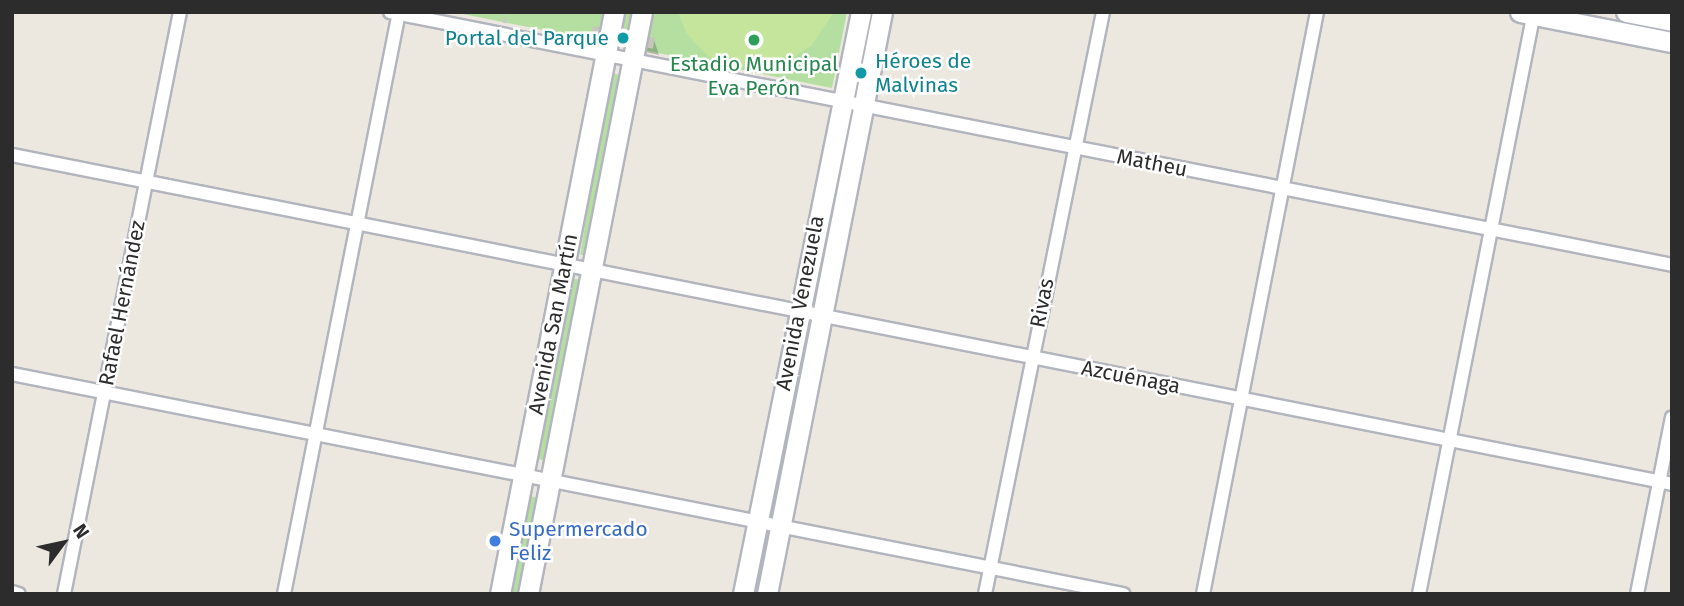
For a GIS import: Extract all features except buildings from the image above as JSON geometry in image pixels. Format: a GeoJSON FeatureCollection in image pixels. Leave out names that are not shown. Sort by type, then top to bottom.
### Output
{"type":"FeatureCollection","features":[{"type":"Feature","properties":{"kind":"street","name":"Rafael Hernández"},"geometry":{"type":"LineString","coordinates":[[64,594],[180,12]]}},
{"type":"Feature","properties":{"kind":"street","name":"Avenida San Martín"},"geometry":{"type":"LineString","coordinates":[[500,594],[614,12]]}},
{"type":"Feature","properties":{"kind":"street","name":"Avenida San Martín"},"geometry":{"type":"LineString","coordinates":[[528,594],[642,12]]}},
{"type":"Feature","properties":{"kind":"street","name":"Avenida Venezuela"},"geometry":{"type":"LineString","coordinates":[[743,594],[840,101],[861,12]]}},
{"type":"Feature","properties":{"kind":"street","name":"Avenida Venezuela"},"geometry":{"type":"LineString","coordinates":[[767,594],[883,12]]}},
{"type":"Feature","properties":{"kind":"street","name":"Rivas"},"geometry":{"type":"LineString","coordinates":[[985,594],[1073,147],[1104,12]]}},
{"type":"Feature","properties":{"kind":"street"},"geometry":{"type":"LineString","coordinates":[[1203,594],[1318,12]]}},
{"type":"Feature","properties":{"kind":"street"},"geometry":{"type":"LineString","coordinates":[[1626,12],[1672,21]]}},
{"type":"Feature","properties":{"kind":"street","name":"Matheu"},"geometry":{"type":"LineString","coordinates":[[396,13],[1672,265]]}},
{"type":"Feature","properties":{"kind":"street"},"geometry":{"type":"LineString","coordinates":[[284,594],[396,13]]}},
{"type":"Feature","properties":{"kind":"street"},"geometry":{"type":"LineString","coordinates":[[1419,594],[1491,230],[1529,13],[1672,42]]}},
{"type":"Feature","properties":{"kind":"street","name":"Azcuénaga"},"geometry":{"type":"LineString","coordinates":[[12,155],[1665,483]]}},
{"type":"Feature","properties":{"kind":"street"},"geometry":{"type":"LineString","coordinates":[[12,374],[1123,594]]}},
{"type":"Feature","properties":{"kind":"street"},"geometry":{"type":"LineString","coordinates":[[1637,594],[1665,483],[1672,417]]}},
{"type":"Feature","properties":{"kind":"street"},"geometry":{"type":"LineString","coordinates":[[12,593],[19,594]]}},
{"type":"Feature","properties":{"kind":"green space"},"geometry":{"type":"Polygon","coordinates":[[[453,12],[847,12],[832,88],[453,12]]]}},
{"type":"Feature","properties":{"kind":"green space","name":"Estadio Municipal Eva Perón"},"geometry":{"type":"Polygon","coordinates":[[[678,12],[834,12],[812,45],[795,56],[741,67],[709,57],[687,34],[678,12]]]}},
{"type":"Feature","properties":{"kind":"green space"},"geometry":{"type":"Polygon","coordinates":[[[609,73],[621,75],[592,257],[580,255],[609,73]]]}},
{"type":"Feature","properties":{"kind":"green space"},"geometry":{"type":"Polygon","coordinates":[[[843,116],[854,118],[822,299],[811,297],[843,116]]]}},
{"type":"Feature","properties":{"kind":"green space"},"geometry":{"type":"Polygon","coordinates":[[[570,278],[581,280],[549,461],[538,459],[570,278]]]}},
{"type":"Feature","properties":{"kind":"green space"},"geometry":{"type":"Polygon","coordinates":[[[801,331],[812,333],[780,514],[769,512],[801,331]]]}},
{"type":"Feature","properties":{"kind":"green space"},"geometry":{"type":"Polygon","coordinates":[[[528,496],[539,498],[522,594],[511,594],[528,496]]]}},
{"type":"Feature","properties":{"kind":"green space"},"geometry":{"type":"Polygon","coordinates":[[[759,538],[770,540],[760,594],[749,594],[759,538]]]}},
{"type":"Feature","properties":{"kind":"place","name":"Portal del Parque"},"geometry":{"type":"Point","coordinates":[623,38]}},
{"type":"Feature","properties":{"kind":"place","name":"Estadio Municipal Eva Perón"},"geometry":{"type":"Point","coordinates":[754,40]}},
{"type":"Feature","properties":{"kind":"place","name":"Héroes de Malvinas"},"geometry":{"type":"Point","coordinates":[861,73]}},
{"type":"Feature","properties":{"kind":"place","name":"Supermercado Feliz"},"geometry":{"type":"Point","coordinates":[495,541]}}]}
